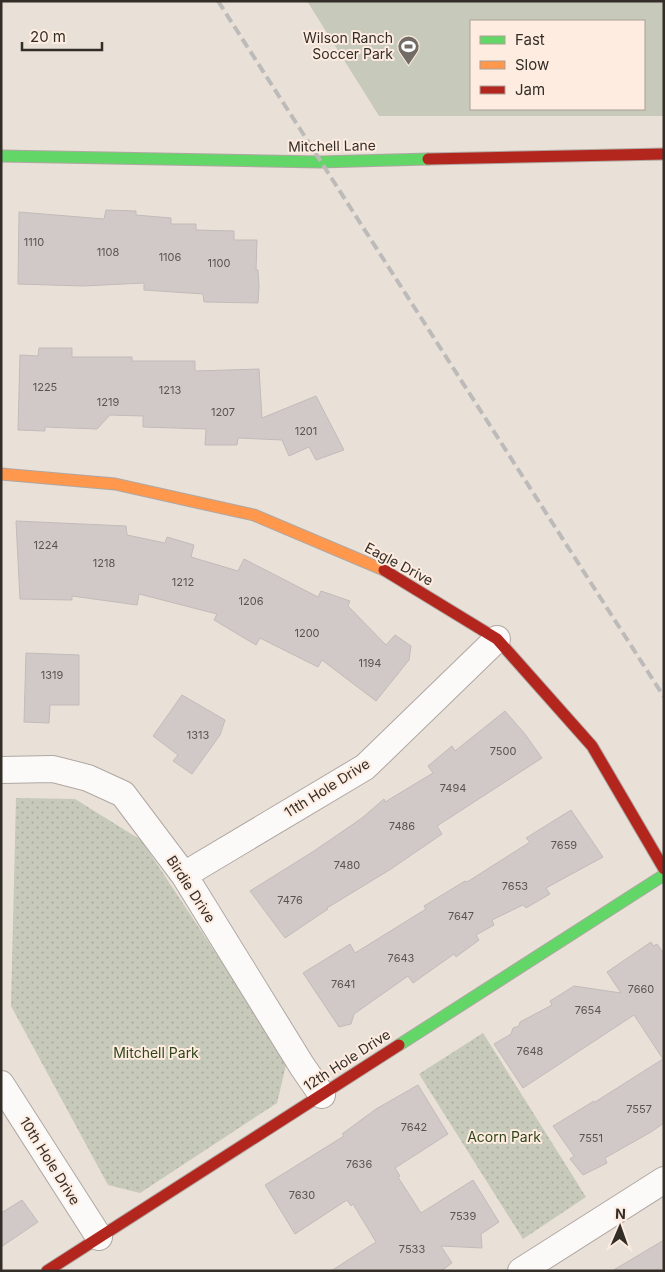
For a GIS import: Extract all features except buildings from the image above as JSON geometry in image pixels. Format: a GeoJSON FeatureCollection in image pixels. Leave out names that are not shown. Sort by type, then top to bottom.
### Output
{"type":"FeatureCollection","features":[{"type":"Feature","properties":{"kind":"street","name":"Mitchell Lane"},"geometry":{"type":"LineString","coordinates":[[1,156],[320,162],[664,154]]}},
{"type":"Feature","properties":{"kind":"street","name":"Eagle Drive"},"geometry":{"type":"LineString","coordinates":[[1,474],[115,484],[254,515],[381,568],[497,638],[592,746],[664,869]]}},
{"type":"Feature","properties":{"kind":"street","name":"11th Hole Drive"},"geometry":{"type":"LineString","coordinates":[[184,875],[365,767],[497,638]]}},
{"type":"Feature","properties":{"kind":"street","name":"Birdie Drive"},"geometry":{"type":"LineString","coordinates":[[1,770],[53,769],[88,778],[123,794],[184,875],[302,1066],[322,1095]]}},
{"type":"Feature","properties":{"kind":"street","name":"12th Hole Drive"},"geometry":{"type":"LineString","coordinates":[[47,1271],[664,875]]}},
{"type":"Feature","properties":{"kind":"street","name":"10th Hole Drive"},"geometry":{"type":"LineString","coordinates":[[1,1084],[99,1237]]}},
{"type":"Feature","properties":{"kind":"street"},"geometry":{"type":"LineString","coordinates":[[521,1271],[664,1180]]}},
{"type":"Feature","properties":{"kind":"green space","name":"Wilson Ranch Soccer Park"},"geometry":{"type":"Polygon","coordinates":[[[307,1],[664,1],[664,116],[379,116],[307,1]]]}},
{"type":"Feature","properties":{"kind":"green space","name":"Mitchell Park"},"geometry":{"type":"Polygon","coordinates":[[[16,798],[75,799],[141,840],[287,1061],[277,1103],[140,1193],[108,1185],[11,1006],[16,798]]]}},
{"type":"Feature","properties":{"kind":"green space","name":"Acorn Park"},"geometry":{"type":"Polygon","coordinates":[[[483,1033],[586,1197],[523,1239],[419,1074],[483,1033]]]}},
{"type":"Feature","properties":{"kind":"railway"},"geometry":{"type":"LineString","coordinates":[[218,1],[664,697]]}},
{"type":"Feature","properties":{"kind":"traffic: fast"},"geometry":{"type":"LineString","coordinates":[[1,156],[320,162],[428,159]]}},
{"type":"Feature","properties":{"kind":"traffic: fast"},"geometry":{"type":"LineString","coordinates":[[399,1045],[664,875]]}},
{"type":"Feature","properties":{"kind":"traffic: slow"},"geometry":{"type":"LineString","coordinates":[[1,474],[115,484],[254,515],[384,570]]}},
{"type":"Feature","properties":{"kind":"traffic: jam"},"geometry":{"type":"LineString","coordinates":[[428,159],[664,154]]}},
{"type":"Feature","properties":{"kind":"traffic: jam"},"geometry":{"type":"LineString","coordinates":[[384,570],[497,639],[592,746],[664,869]]}},
{"type":"Feature","properties":{"kind":"traffic: jam"},"geometry":{"type":"LineString","coordinates":[[47,1271],[399,1045]]}},
{"type":"Feature","properties":{"kind":"place","name":"Wilson Ranch Soccer Park"},"geometry":{"type":"Point","coordinates":[409,65]}}]}
